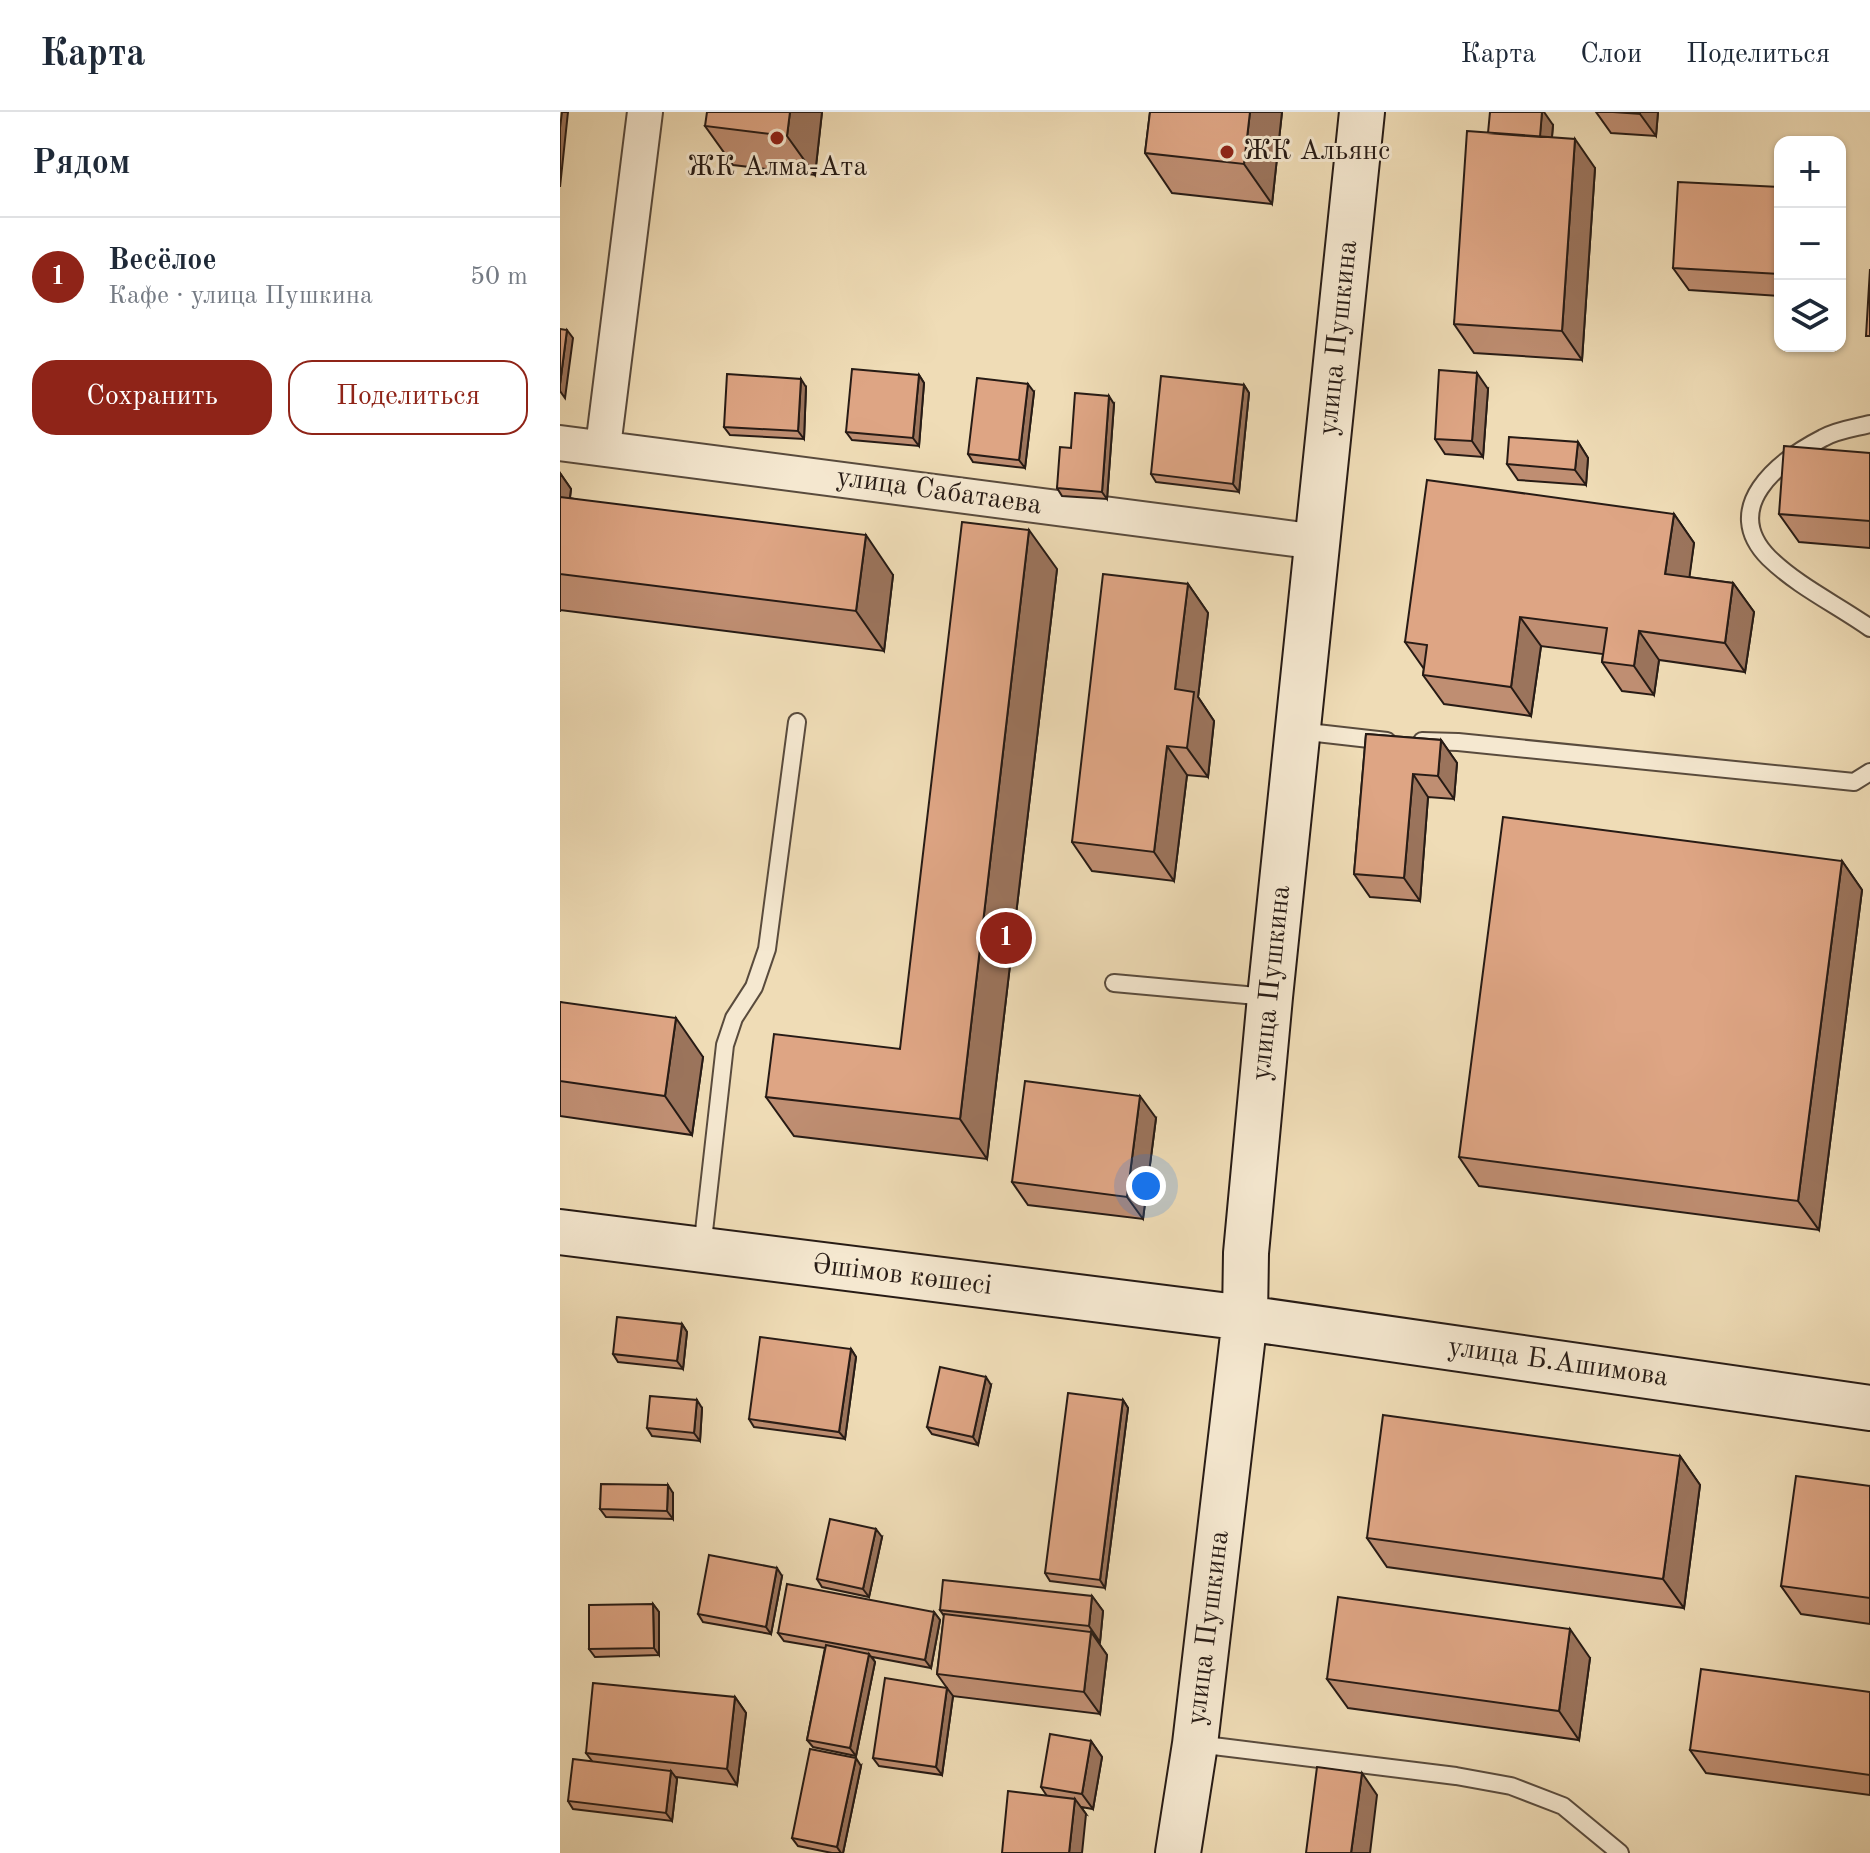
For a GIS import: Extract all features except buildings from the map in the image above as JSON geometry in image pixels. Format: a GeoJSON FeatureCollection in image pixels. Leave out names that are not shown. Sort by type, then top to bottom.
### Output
{"type":"FeatureCollection","features":[{"type":"Feature","properties":{"kind":"street"},"geometry":{"type":"LineString","coordinates":[[603,447],[645,112]]}},
{"type":"Feature","properties":{"kind":"street","name":"улица Пушкина"},"geometry":{"type":"LineString","coordinates":[[1178,1853],[1195,1744],[1245,1318],[1246,1253],[1270,997],[1362,112]]}},
{"type":"Feature","properties":{"kind":"street","name":"улица Сабатаева"},"geometry":{"type":"LineString","coordinates":[[560,443],[1318,542]]}},
{"type":"Feature","properties":{"kind":"street","name":"Әшімов көшесі"},"geometry":{"type":"LineString","coordinates":[[560,1232],[1245,1318]]}},
{"type":"Feature","properties":{"kind":"street","name":"улица Б.Ашимова"},"geometry":{"type":"LineString","coordinates":[[1245,1318],[1870,1408]]}},
{"type":"Feature","properties":{"kind":"lane"},"geometry":{"type":"LineString","coordinates":[[1870,424],[1824,436],[1775,470],[1751,501],[1749,529],[1767,556],[1802,586],[1870,628]]}},
{"type":"Feature","properties":{"kind":"lane"},"geometry":{"type":"LineString","coordinates":[[702,1251],[725,1045],[734,1018],[754,987],[767,949],[797,722]]}},
{"type":"Feature","properties":{"kind":"lane"},"geometry":{"type":"LineString","coordinates":[[1297,730],[1370,741],[1458,742],[1854,782],[1870,772]]}},
{"type":"Feature","properties":{"kind":"lane"},"geometry":{"type":"LineString","coordinates":[[1114,983],[1270,997]]}},
{"type":"Feature","properties":{"kind":"lane"},"geometry":{"type":"LineString","coordinates":[[1195,1744],[1456,1776],[1511,1786],[1563,1806],[1620,1853]]}},
{"type":"Feature","properties":{"kind":"place","name":"ЖК Алма-Ата"},"geometry":{"type":"Point","coordinates":[777,138]}},
{"type":"Feature","properties":{"kind":"place","name":"ЖК Альянс"},"geometry":{"type":"Point","coordinates":[1227,152]}},
{"type":"Feature","properties":{"kind":"place","name":"Весёлое"},"geometry":{"type":"Point","coordinates":[1006,938]}}]}
